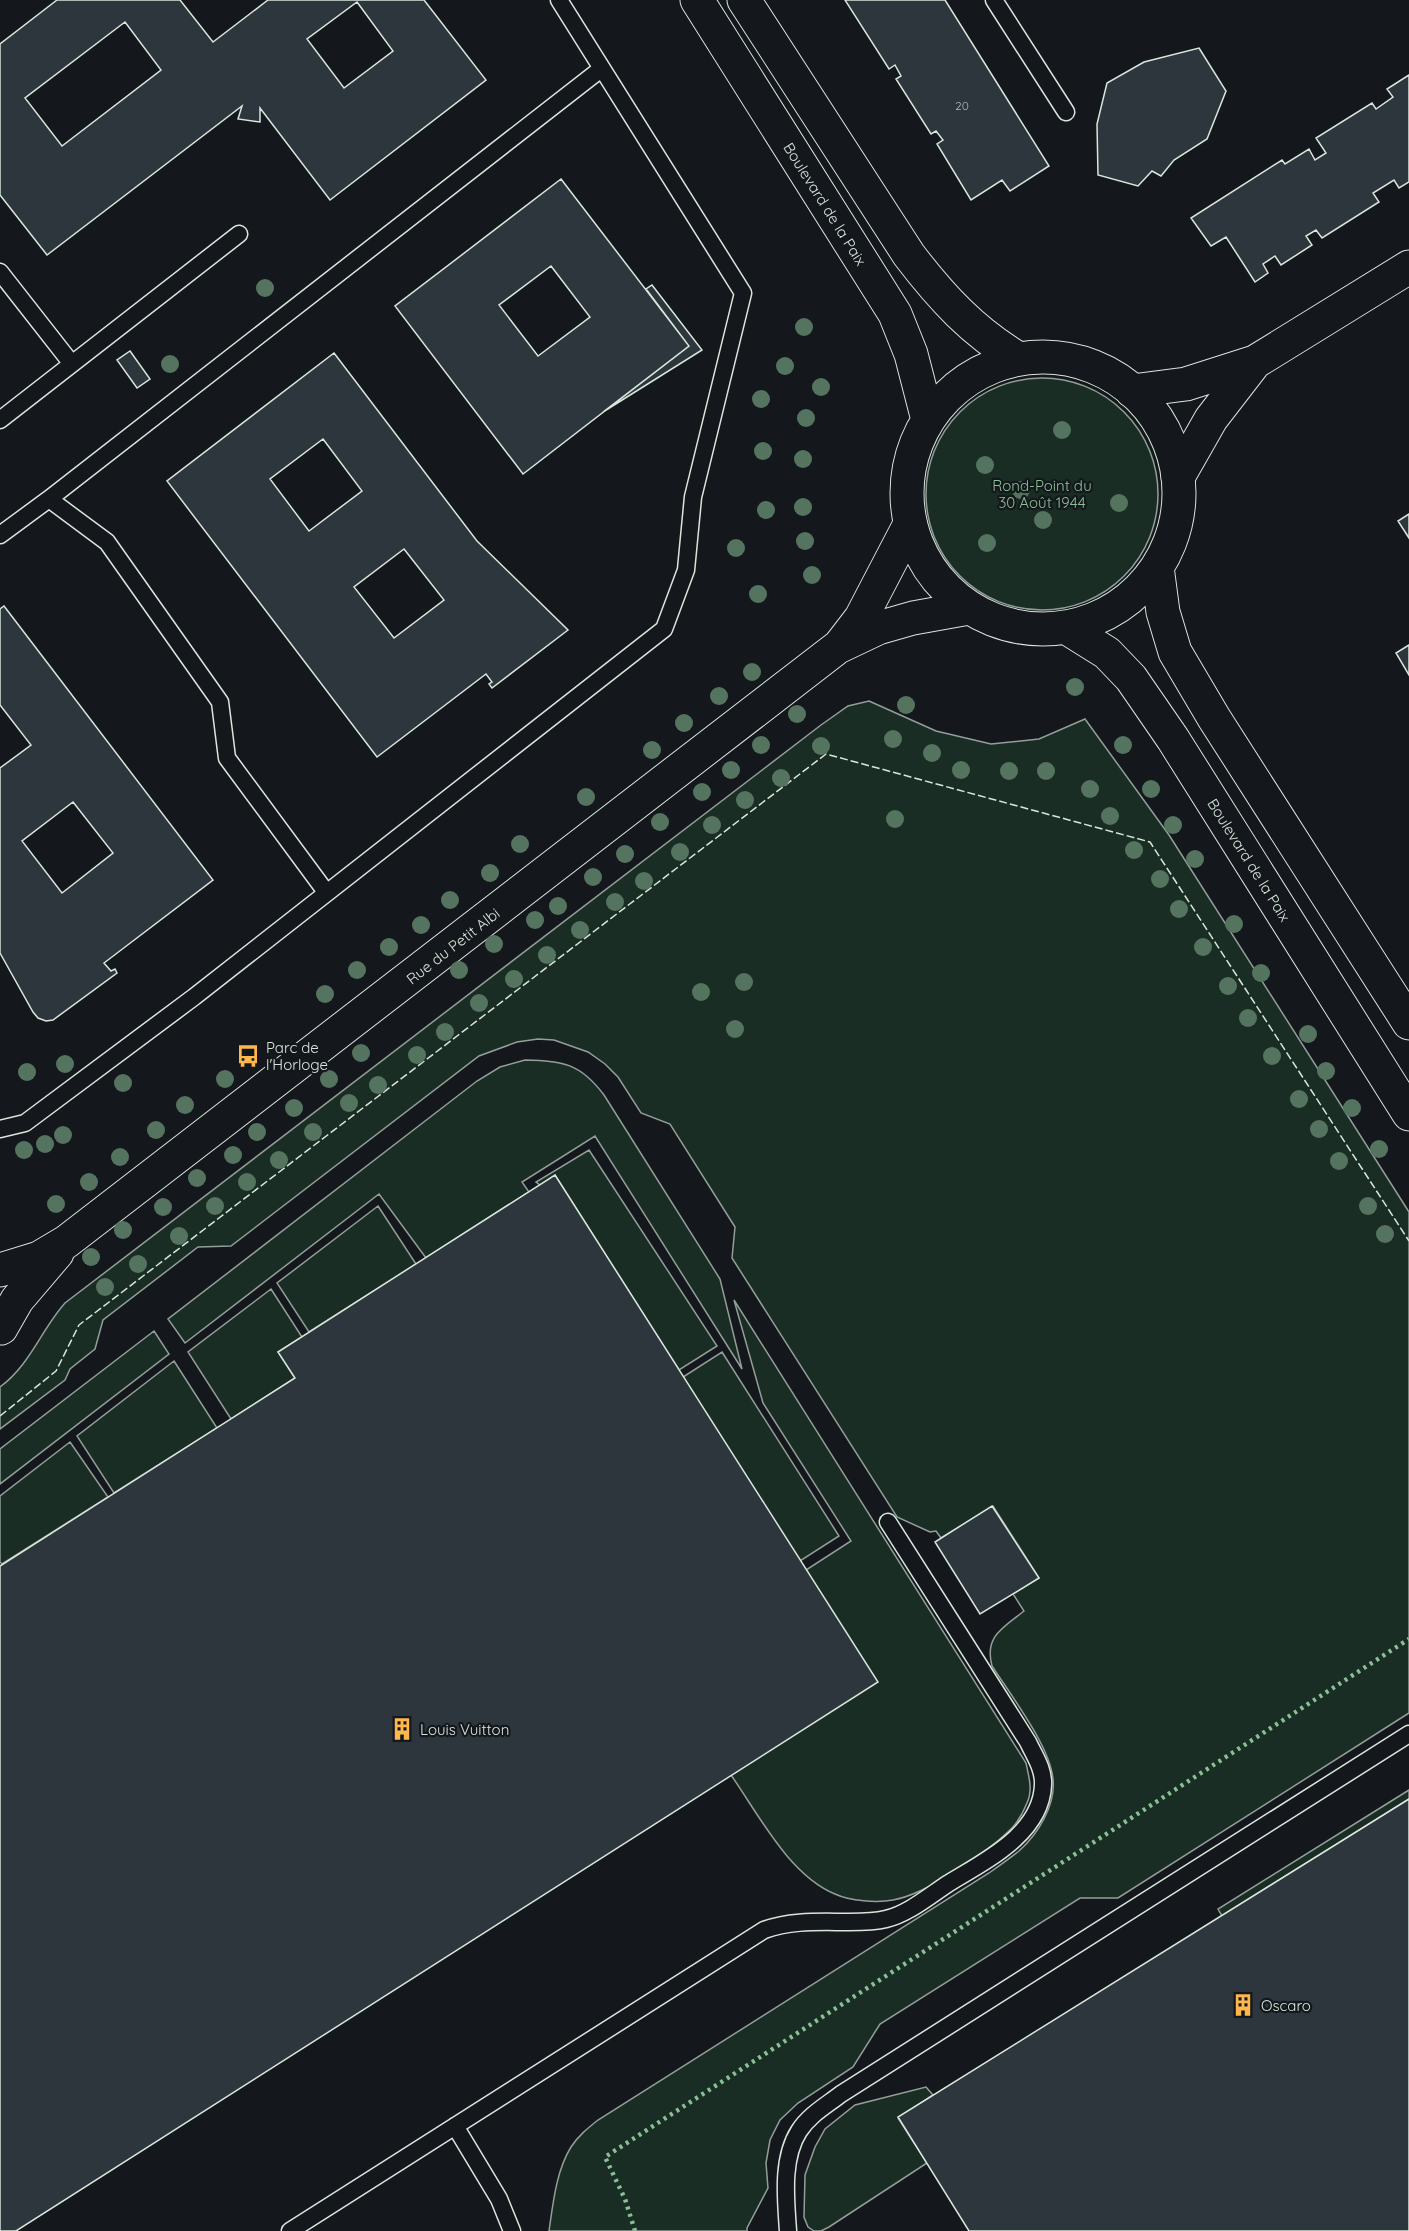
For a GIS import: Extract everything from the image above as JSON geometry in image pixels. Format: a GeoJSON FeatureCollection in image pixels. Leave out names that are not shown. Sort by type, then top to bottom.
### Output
{"type":"FeatureCollection","features":[{"type":"Feature","properties":{"kind":"main road","name":"Boulevard de la Paix"},"geometry":{"type":"LineString","coordinates":[[697,0],[895,314],[911,354],[928,420]]}},
{"type":"Feature","properties":{"kind":"main road"},"geometry":{"type":"LineString","coordinates":[[744,0],[903,245],[931,284],[976,331],[1018,359]]}},
{"type":"Feature","properties":{"kind":"main road"},"geometry":{"type":"LineString","coordinates":[[1132,391],[1186,384],[1256,362],[1409,267]]}},
{"type":"Feature","properties":{"kind":"main road"},"geometry":{"type":"LineString","coordinates":[[1059,358],[1079,362],[1116,379],[1152,411],[1171,449],[1178,477],[1179,496],[1173,533],[1157,567],[1137,592],[1112,612],[1067,628],[1038,630],[1016,627],[995,621],[969,608],[948,591],[931,572],[918,548],[910,524],[907,497],[908,470],[915,444],[928,420],[945,398],[967,380],[992,367],[1018,359],[1059,358]]}},
{"type":"Feature","properties":{"kind":"main road"},"geometry":{"type":"LineString","coordinates":[[1178,477],[1211,419],[1256,362]]}},
{"type":"Feature","properties":{"kind":"main road","name":"Rue du Petit Albi"},"geometry":{"type":"LineString","coordinates":[[838,647],[861,618],[910,524]]}},
{"type":"Feature","properties":{"kind":"main road"},"geometry":{"type":"LineString","coordinates":[[1157,567],[1163,612],[1174,652],[1409,1023]]}},
{"type":"Feature","properties":{"kind":"main road","name":"Rue du Petit Albi"},"geometry":{"type":"LineString","coordinates":[[0,1270],[39,1258],[66,1242],[838,647],[878,628],[913,618],[969,608]]}},
{"type":"Feature","properties":{"kind":"main road","name":"Boulevard de la Paix"},"geometry":{"type":"LineString","coordinates":[[1067,628],[1107,653],[1131,678],[1173,739],[1409,1114]]}},
{"type":"Feature","properties":{"kind":"main road","name":"Rue du Petit Albi"},"geometry":{"type":"LineString","coordinates":[[0,1329],[17,1300],[66,1242]]}},
{"type":"Feature","properties":{"kind":"main road"},"geometry":{"type":"LineString","coordinates":[[0,1303],[0,1329]]}},
{"type":"Feature","properties":{"kind":"lane"},"geometry":{"type":"LineString","coordinates":[[0,1129],[25,1123],[194,997],[664,629],[686,570],[693,497],[743,293],[559,0]]}},
{"type":"Feature","properties":{"kind":"lane"},"geometry":{"type":"LineString","coordinates":[[994,0],[1066,112]]}},
{"type":"Feature","properties":{"kind":"lane"},"geometry":{"type":"LineString","coordinates":[[0,535],[601,69]]}},
{"type":"Feature","properties":{"kind":"lane"},"geometry":{"type":"LineString","coordinates":[[0,420],[239,234]]}},
{"type":"Feature","properties":{"kind":"lane"},"geometry":{"type":"LineString","coordinates":[[0,272],[72,364]]}},
{"type":"Feature","properties":{"kind":"lane"},"geometry":{"type":"LineString","coordinates":[[48,499],[107,542],[220,702],[227,758],[326,892]]}},
{"type":"Feature","properties":{"kind":"lane"},"geometry":{"type":"LineString","coordinates":[[290,2231],[764,1930],[798,1922],[872,1921],[898,1915],[991,1857],[1010,1843],[1032,1817],[1043,1785],[1041,1768],[1028,1742],[888,1522]]}},
{"type":"Feature","properties":{"kind":"lane"},"geometry":{"type":"LineString","coordinates":[[788,2231],[786,2190],[794,2144],[799,2132],[822,2109],[851,2088],[1409,1734]]}},
{"type":"Feature","properties":{"kind":"lane"},"geometry":{"type":"LineString","coordinates":[[455,2126],[499,2199],[512,2231]]}},
{"type":"Feature","properties":{"kind":"green space","name":"Rond-Point du 30 Août 1944"},"geometry":{"type":"Polygon","coordinates":[[[1042,378],[1076,383],[1086,387],[1097,392],[1124,412],[1144,439],[1149,450],[1153,460],[1158,494],[1153,528],[1149,538],[1144,549],[1124,576],[1097,596],[1086,601],[1076,605],[1042,610],[1008,605],[998,601],[987,596],[960,576],[940,549],[935,538],[931,528],[926,494],[931,460],[935,450],[940,439],[960,412],[987,392],[998,387],[1008,383],[1042,378]]]}},
{"type":"Feature","properties":{"kind":"green space"},"geometry":{"type":"Polygon","coordinates":[[[869,701],[936,731],[991,744],[1039,739],[1085,719],[1169,835],[1409,1212],[1409,1713],[1118,1898],[1080,1898],[880,2024],[853,2067],[798,2103],[780,2120],[770,2140],[766,2163],[768,2188],[747,2231],[549,2231],[556,2188],[566,2156],[580,2136],[598,2120],[989,1873],[1019,1851],[1039,1828],[1052,1799],[1053,1779],[1050,1766],[1037,1736],[992,1666],[990,1656],[993,1640],[997,1634],[1024,1611],[1013,1594],[1039,1578],[993,1506],[941,1538],[936,1531],[930,1532],[897,1517],[732,1258],[735,1227],[670,1124],[641,1113],[618,1077],[605,1064],[588,1052],[554,1040],[538,1039],[517,1042],[479,1056],[231,1246],[198,1247],[103,1320],[95,1349],[70,1369],[65,1380],[0,1429],[0,1387],[27,1358],[65,1303],[821,725],[848,706],[869,701]]]}},
{"type":"Feature","properties":{"kind":"green space"},"geometry":{"type":"Polygon","coordinates":[[[525,1060],[550,1061],[570,1066],[587,1076],[604,1095],[720,1279],[742,1369],[595,1136],[522,1182],[529,1192],[426,1258],[379,1194],[185,1343],[168,1319],[477,1081],[500,1067],[525,1060]]]}},
{"type":"Feature","properties":{"kind":"green space"},"geometry":{"type":"Polygon","coordinates":[[[589,1150],[717,1346],[679,1370],[555,1175],[540,1185],[536,1182],[589,1150]]]}},
{"type":"Feature","properties":{"kind":"green space"},"geometry":{"type":"Polygon","coordinates":[[[378,1206],[416,1264],[309,1332],[277,1283],[378,1206]]]}},
{"type":"Feature","properties":{"kind":"green space"},"geometry":{"type":"Polygon","coordinates":[[[271,1289],[302,1337],[278,1352],[295,1378],[231,1419],[188,1352],[271,1289]]]}},
{"type":"Feature","properties":{"kind":"green space"},"geometry":{"type":"Polygon","coordinates":[[[734,1300],[1026,1763],[1030,1783],[1029,1798],[1013,1827],[955,1872],[922,1890],[893,1900],[856,1900],[835,1894],[818,1885],[789,1859],[731,1775],[806,1570],[851,1541],[763,1403],[734,1300]]]}},
{"type":"Feature","properties":{"kind":"green space"},"geometry":{"type":"Polygon","coordinates":[[[154,1331],[169,1354],[0,1484],[0,1449],[154,1331]]]}},
{"type":"Feature","properties":{"kind":"green space"},"geometry":{"type":"Polygon","coordinates":[[[722,1352],[839,1536],[800,1561],[683,1377],[722,1352]]]}},
{"type":"Feature","properties":{"kind":"green space"},"geometry":{"type":"Polygon","coordinates":[[[174,1361],[217,1428],[114,1493],[77,1436],[174,1361]]]}},
{"type":"Feature","properties":{"kind":"green space"},"geometry":{"type":"Polygon","coordinates":[[[70,1442],[108,1497],[2,1564],[0,1562],[0,1496],[70,1442]]]}},
{"type":"Feature","properties":{"kind":"green space"},"geometry":{"type":"Polygon","coordinates":[[[1409,1790],[1409,1799],[1222,1916],[1218,1909],[1409,1790]]]}},
{"type":"Feature","properties":{"kind":"green space"},"geometry":{"type":"Polygon","coordinates":[[[926,2087],[933,2095],[898,2118],[927,2163],[829,2227],[821,2231],[814,2231],[808,2227],[804,2217],[805,2175],[815,2147],[825,2129],[855,2105],[926,2087]]]}},
{"type":"Feature","properties":{"kind":"building"},"geometry":{"type":"Polygon","coordinates":[[[57,0],[180,0],[213,42],[268,0],[424,0],[486,80],[330,200],[260,108],[260,122],[238,119],[242,106],[47,255],[0,195],[0,44],[57,0]],[[357,2],[307,39],[344,88],[393,51],[357,2]],[[125,22],[25,98],[62,146],[161,70],[125,22]]]}},
{"type":"Feature","properties":{"kind":"building"},"geometry":{"type":"Polygon","coordinates":[[[845,0],[945,0],[1049,166],[1010,191],[1002,180],[971,200],[937,144],[943,140],[936,131],[931,134],[896,79],[901,76],[895,65],[889,69],[845,0]]]}},
{"type":"Feature","properties":{"kind":"building"},"geometry":{"type":"Polygon","coordinates":[[[1199,48],[1226,91],[1207,139],[1174,160],[1161,176],[1152,171],[1138,186],[1098,175],[1097,124],[1107,83],[1144,62],[1199,48]]]}},
{"type":"Feature","properties":{"kind":"building"},"geometry":{"type":"Polygon","coordinates":[[[1409,75],[1409,182],[1399,188],[1394,180],[1373,193],[1379,202],[1322,238],[1316,230],[1306,236],[1312,245],[1281,265],[1275,256],[1263,264],[1268,273],[1255,282],[1226,237],[1211,246],[1191,218],[1282,160],[1285,164],[1309,149],[1315,160],[1326,153],[1316,138],[1372,103],[1376,109],[1393,97],[1387,89],[1409,75]]]}},
{"type":"Feature","properties":{"kind":"building"},"geometry":{"type":"Polygon","coordinates":[[[561,179],[689,346],[523,474],[395,306],[561,179]],[[551,266],[499,305],[538,356],[590,317],[551,266]]]}},
{"type":"Feature","properties":{"kind":"building"},"geometry":{"type":"Polygon","coordinates":[[[652,285],[702,350],[603,412],[689,346],[646,289],[652,285]]]}},
{"type":"Feature","properties":{"kind":"building"},"geometry":{"type":"Polygon","coordinates":[[[130,351],[150,379],[137,388],[117,360],[130,351]]]}},
{"type":"Feature","properties":{"kind":"building"},"geometry":{"type":"Polygon","coordinates":[[[334,353],[477,541],[568,630],[492,688],[489,684],[492,682],[486,674],[377,757],[167,481],[334,353]],[[323,439],[270,479],[309,531],[362,491],[323,439]],[[404,549],[354,587],[394,638],[444,600],[404,549]]]}},
{"type":"Feature","properties":{"kind":"building"},"geometry":{"type":"Polygon","coordinates":[[[1409,514],[1409,538],[1398,521],[1409,514]]]}},
{"type":"Feature","properties":{"kind":"building"},"geometry":{"type":"Polygon","coordinates":[[[4,606],[213,880],[104,963],[111,971],[115,969],[117,973],[53,1020],[46,1021],[38,1018],[33,1012],[0,953],[0,768],[31,745],[0,705],[0,609],[4,606]],[[73,802],[22,841],[62,893],[113,853],[73,802]]]}},
{"type":"Feature","properties":{"kind":"building"},"geometry":{"type":"Polygon","coordinates":[[[1409,645],[1409,675],[1396,653],[1409,645]]]}},
{"type":"Feature","properties":{"kind":"building","name":"Louis Vuitton"},"geometry":{"type":"Polygon","coordinates":[[[555,1175],[878,1682],[16,2231],[0,2231],[0,1566],[295,1378],[278,1352],[555,1175]]]}},
{"type":"Feature","properties":{"kind":"building"},"geometry":{"type":"Polygon","coordinates":[[[992,1506],[1039,1578],[980,1614],[935,1542],[992,1506]]]}},
{"type":"Feature","properties":{"kind":"building","name":"Oscaro"},"geometry":{"type":"Polygon","coordinates":[[[1409,1799],[1409,2231],[969,2231],[898,2117],[1409,1799]]]}},
{"type":"Feature","properties":{"kind":"hedge"},"geometry":{"type":"LineString","coordinates":[[635,2231],[625,2199],[605,2157],[1409,1639]]}},
{"type":"Feature","properties":{"kind":"fence"},"geometry":{"type":"LineString","coordinates":[[0,1416],[56,1371],[79,1325],[826,754],[1150,842],[1409,1241]]}},
{"type":"Feature","properties":{"kind":"place","name":"Parc de l'Horloge"},"geometry":{"type":"Point","coordinates":[248,1056]}},
{"type":"Feature","properties":{"kind":"place","name":"Louis Vuitton"},"geometry":{"type":"Point","coordinates":[402,1729]}},
{"type":"Feature","properties":{"kind":"place","name":"Oscaro"},"geometry":{"type":"Point","coordinates":[1243,2005]}}]}
